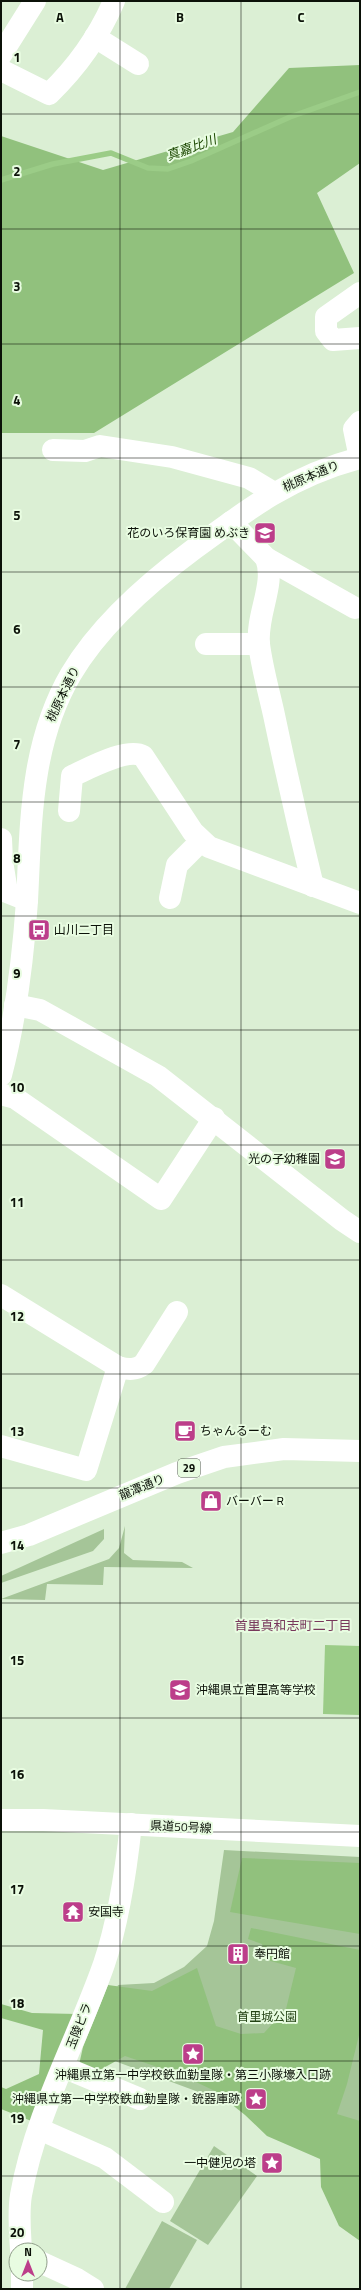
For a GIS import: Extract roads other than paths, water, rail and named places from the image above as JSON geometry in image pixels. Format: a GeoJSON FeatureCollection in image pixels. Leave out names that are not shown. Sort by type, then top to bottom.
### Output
{"type":"FeatureCollection","features":[{"type":"Feature","properties":{"kind":"street"},"geometry":{"type":"LineString","coordinates":[[1,55],[35,1]]}},
{"type":"Feature","properties":{"kind":"street"},"geometry":{"type":"LineString","coordinates":[[1,70],[49,94],[67,76],[95,36],[114,1]]}},
{"type":"Feature","properties":{"kind":"street"},"geometry":{"type":"LineString","coordinates":[[95,36],[138,64]]}},
{"type":"Feature","properties":{"kind":"street"},"geometry":{"type":"LineString","coordinates":[[360,293],[326,317],[326,331],[333,340],[360,338]]}},
{"type":"Feature","properties":{"kind":"street"},"geometry":{"type":"LineString","coordinates":[[360,422],[354,429],[360,458]]}},
{"type":"Feature","properties":{"kind":"street"},"geometry":{"type":"LineString","coordinates":[[53,450],[85,451],[100,446],[172,457],[249,478],[274,493]]}},
{"type":"Feature","properties":{"kind":"street","name":"桃原本通り"},"geometry":{"type":"LineString","coordinates":[[1,1074],[15,1005],[24,941],[31,808],[37,768],[46,730],[71,674],[86,652],[122,611],[181,559],[231,522],[274,493],[308,475],[360,458]]}},
{"type":"Feature","properties":{"kind":"street"},"geometry":{"type":"LineString","coordinates":[[231,522],[266,558],[354,608]]}},
{"type":"Feature","properties":{"kind":"street"},"geometry":{"type":"LineString","coordinates":[[266,558],[270,573],[259,616],[259,644],[293,803],[313,886]]}},
{"type":"Feature","properties":{"kind":"street"},"geometry":{"type":"LineString","coordinates":[[206,644],[259,644]]}},
{"type":"Feature","properties":{"kind":"street"},"geometry":{"type":"LineString","coordinates":[[69,811],[72,776],[119,756],[139,754],[143,756],[201,841],[218,851],[360,903]]}},
{"type":"Feature","properties":{"kind":"street"},"geometry":{"type":"LineString","coordinates":[[1,839],[2,861],[7,892],[27,900]]}},
{"type":"Feature","properties":{"kind":"street"},"geometry":{"type":"LineString","coordinates":[[170,898],[176,865],[201,841]]}},
{"type":"Feature","properties":{"kind":"street"},"geometry":{"type":"LineString","coordinates":[[15,1005],[40,1010],[158,1076],[214,1118],[342,1220],[360,1232]]}},
{"type":"Feature","properties":{"kind":"street"},"geometry":{"type":"LineString","coordinates":[[1,1094],[15,1098],[161,1199],[214,1118]]}},
{"type":"Feature","properties":{"kind":"street"},"geometry":{"type":"LineString","coordinates":[[1,1295],[118,1367],[128,1369],[138,1368],[144,1364],[177,1312]]}},
{"type":"Feature","properties":{"kind":"street"},"geometry":{"type":"LineString","coordinates":[[1,1446],[86,1470],[118,1367]]}},
{"type":"Feature","properties":{"kind":"street","name":"龍潭通り"},"geometry":{"type":"LineString","coordinates":[[1,1543],[29,1536],[176,1473],[224,1457],[284,1449],[360,1451]]}},
{"type":"Feature","properties":{"kind":"street","name":"県道50号線"},"geometry":{"type":"LineString","coordinates":[[1,1820],[131,1824],[360,1836]]}},
{"type":"Feature","properties":{"kind":"street","name":"玉陵ビラ"},"geometry":{"type":"LineString","coordinates":[[21,2242],[21,2196],[39,2129],[105,1960],[120,1899],[131,1824]]}},
{"type":"Feature","properties":{"kind":"street"},"geometry":{"type":"LineString","coordinates":[[63,2067],[140,2099]]}},
{"type":"Feature","properties":{"kind":"street"},"geometry":{"type":"LineString","coordinates":[[39,2129],[105,2158],[163,2202]]}},
{"type":"Feature","properties":{"kind":"street"},"geometry":{"type":"LineString","coordinates":[[48,2266],[77,2279],[93,2289]]}},
{"type":"Feature","properties":{"kind":"waterway","name":"真嘉比川"},"geometry":{"type":"LineString","coordinates":[[1,180],[53,164],[111,153],[148,168],[168,169],[191,161],[290,117],[360,92]]}},
{"type":"Feature","properties":{"kind":"place","name":"花のいろ保育園 めぶき"},"geometry":{"type":"Point","coordinates":[265,533]}},
{"type":"Feature","properties":{"kind":"place","name":"山川二丁目"},"geometry":{"type":"Point","coordinates":[39,930]}},
{"type":"Feature","properties":{"kind":"place","name":"光の子幼稚園"},"geometry":{"type":"Point","coordinates":[335,1159]}},
{"type":"Feature","properties":{"kind":"place","name":"ちゃんるーむ"},"geometry":{"type":"Point","coordinates":[185,1431]}},
{"type":"Feature","properties":{"kind":"place","name":"バーバー R"},"geometry":{"type":"Point","coordinates":[211,1501]}},
{"type":"Feature","properties":{"kind":"place","name":"沖縄県立首里高等学校"},"geometry":{"type":"Point","coordinates":[180,1690]}},
{"type":"Feature","properties":{"kind":"place","name":"安国寺"},"geometry":{"type":"Point","coordinates":[73,1912]}},
{"type":"Feature","properties":{"kind":"place","name":"奉円館"},"geometry":{"type":"Point","coordinates":[238,1954]}},
{"type":"Feature","properties":{"kind":"place","name":"沖縄県立第一中学校鉄血勤皇隊・第三小隊壕入口跡"},"geometry":{"type":"Point","coordinates":[193,2054]}},
{"type":"Feature","properties":{"kind":"place","name":"沖縄県立第一中学校鉄血勤皇隊・銃器庫跡"},"geometry":{"type":"Point","coordinates":[256,2099]}},
{"type":"Feature","properties":{"kind":"place","name":"一中健児の塔"},"geometry":{"type":"Point","coordinates":[272,2163]}},
{"type":"Feature","properties":{"kind":"district","name":"首里真和志町二丁目"},"geometry":{"type":"Point","coordinates":[293,1625]}},
{"type":"Feature","properties":{"kind":"park label","name":"首里城公園"},"geometry":{"type":"Point","coordinates":[267,2017]}}]}
